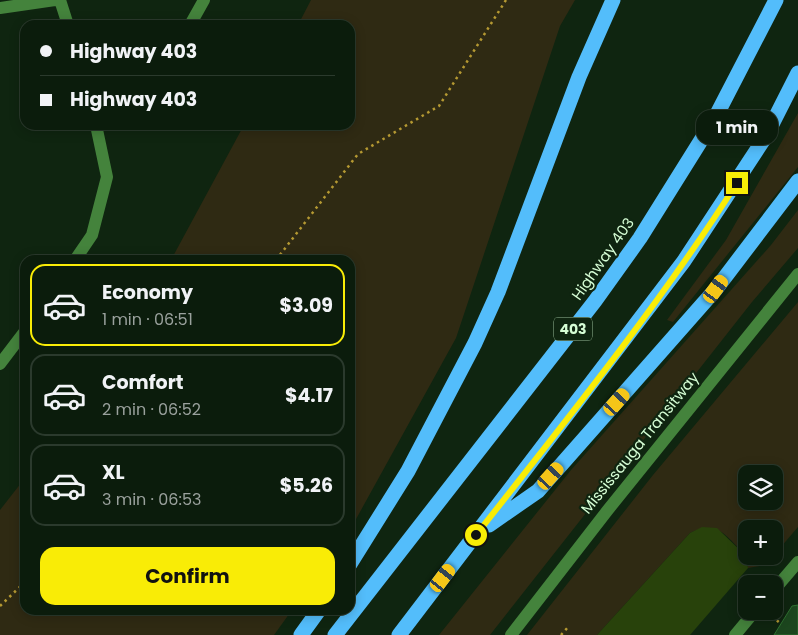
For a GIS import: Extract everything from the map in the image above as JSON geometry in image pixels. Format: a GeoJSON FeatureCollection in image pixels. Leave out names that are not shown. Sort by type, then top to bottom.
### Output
{"type":"FeatureCollection","features":[{"type":"Feature","properties":{"kind":"highway"},"geometry":{"type":"LineString","coordinates":[[355,556],[420,448],[475,343],[498,292],[579,77],[613,0]]}},
{"type":"Feature","properties":{"kind":"highway","name":"Highway 403"},"geometry":{"type":"LineString","coordinates":[[355,608],[537,376],[640,238],[715,118],[776,0]]}},
{"type":"Feature","properties":{"kind":"highway"},"geometry":{"type":"LineString","coordinates":[[399,635],[684,262],[766,136],[798,74]]}},
{"type":"Feature","properties":{"kind":"highway"},"geometry":{"type":"LineString","coordinates":[[476,535],[538,491],[716,289],[798,182]]}},
{"type":"Feature","properties":{"kind":"highway"},"geometry":{"type":"LineString","coordinates":[[301,635],[315,615]]}},
{"type":"Feature","properties":{"kind":"highway","name":"Highway 403"},"geometry":{"type":"LineString","coordinates":[[334,635],[350,615]]}},
{"type":"Feature","properties":{"kind":"street"},"geometry":{"type":"LineString","coordinates":[[0,8],[55,0]]}},
{"type":"Feature","properties":{"kind":"street"},"geometry":{"type":"LineString","coordinates":[[60,0],[66,20]]}},
{"type":"Feature","properties":{"kind":"street"},"geometry":{"type":"LineString","coordinates":[[193,20],[204,0]]}},
{"type":"Feature","properties":{"kind":"street"},"geometry":{"type":"LineString","coordinates":[[78,255],[92,235],[108,177],[97,130]]}},
{"type":"Feature","properties":{"kind":"street","name":"Mississauga Transitway"},"geometry":{"type":"LineString","coordinates":[[510,635],[607,510],[798,274]]}},
{"type":"Feature","properties":{"kind":"street"},"geometry":{"type":"LineString","coordinates":[[0,364],[20,338]]}},
{"type":"Feature","properties":{"kind":"street"},"geometry":{"type":"LineString","coordinates":[[783,580],[798,562]]}},
{"type":"Feature","properties":{"kind":"street"},"geometry":{"type":"LineString","coordinates":[[734,635],[747,620]]}},
{"type":"Feature","properties":{"kind":"path"},"geometry":{"type":"LineString","coordinates":[[280,255],[358,154],[439,106],[506,0]]}},
{"type":"Feature","properties":{"kind":"path"},"geometry":{"type":"LineString","coordinates":[[0,606],[20,587]]}},
{"type":"Feature","properties":{"kind":"path"},"geometry":{"type":"LineString","coordinates":[[776,620],[781,624]]}},
{"type":"Feature","properties":{"kind":"path"},"geometry":{"type":"LineString","coordinates":[[561,635],[569,626]]}},
{"type":"Feature","properties":{"kind":"shaded area"},"geometry":{"type":"Polygon","coordinates":[[[311,0],[575,0],[560,26],[456,338],[355,521],[355,255],[174,255],[241,130],[355,130],[355,20],[301,20],[311,0]]]}},
{"type":"Feature","properties":{"kind":"shaded area"},"geometry":{"type":"Polygon","coordinates":[[[798,113],[798,167],[673,322],[667,320],[726,240],[798,113]]]}},
{"type":"Feature","properties":{"kind":"shaded area"},"geometry":{"type":"Polygon","coordinates":[[[798,210],[798,248],[752,302],[490,635],[439,635],[571,470],[771,245],[798,210]]]}},
{"type":"Feature","properties":{"kind":"shaded area"},"geometry":{"type":"Polygon","coordinates":[[[798,302],[798,527],[783,544],[783,520],[738,520],[738,548],[721,532],[715,529],[700,529],[690,533],[597,635],[527,635],[653,475],[798,302]]]}},
{"type":"Feature","properties":{"kind":"shaded area"},"geometry":{"type":"Polygon","coordinates":[[[20,484],[20,615],[288,615],[274,635],[0,635],[0,510],[20,484]]]}},
{"type":"Feature","properties":{"kind":"shaded area"},"geometry":{"type":"Polygon","coordinates":[[[702,527],[717,528],[738,548],[738,565],[748,565],[748,568],[742,575],[738,575],[738,580],[690,635],[597,635],[690,533],[702,527]]]}},
{"type":"Feature","properties":{"kind":"shaded area"},"geometry":{"type":"Polygon","coordinates":[[[748,565],[765,565],[748,568],[748,565]]]}},
{"type":"Feature","properties":{"kind":"building"},"geometry":{"type":"Polygon","coordinates":[[[798,605],[798,635],[774,635],[792,606],[798,605]]]}},
{"type":"Feature","properties":{"kind":"route"},"geometry":{"type":"LineString","coordinates":[[476,535],[684,262],[737,183]]}}]}
